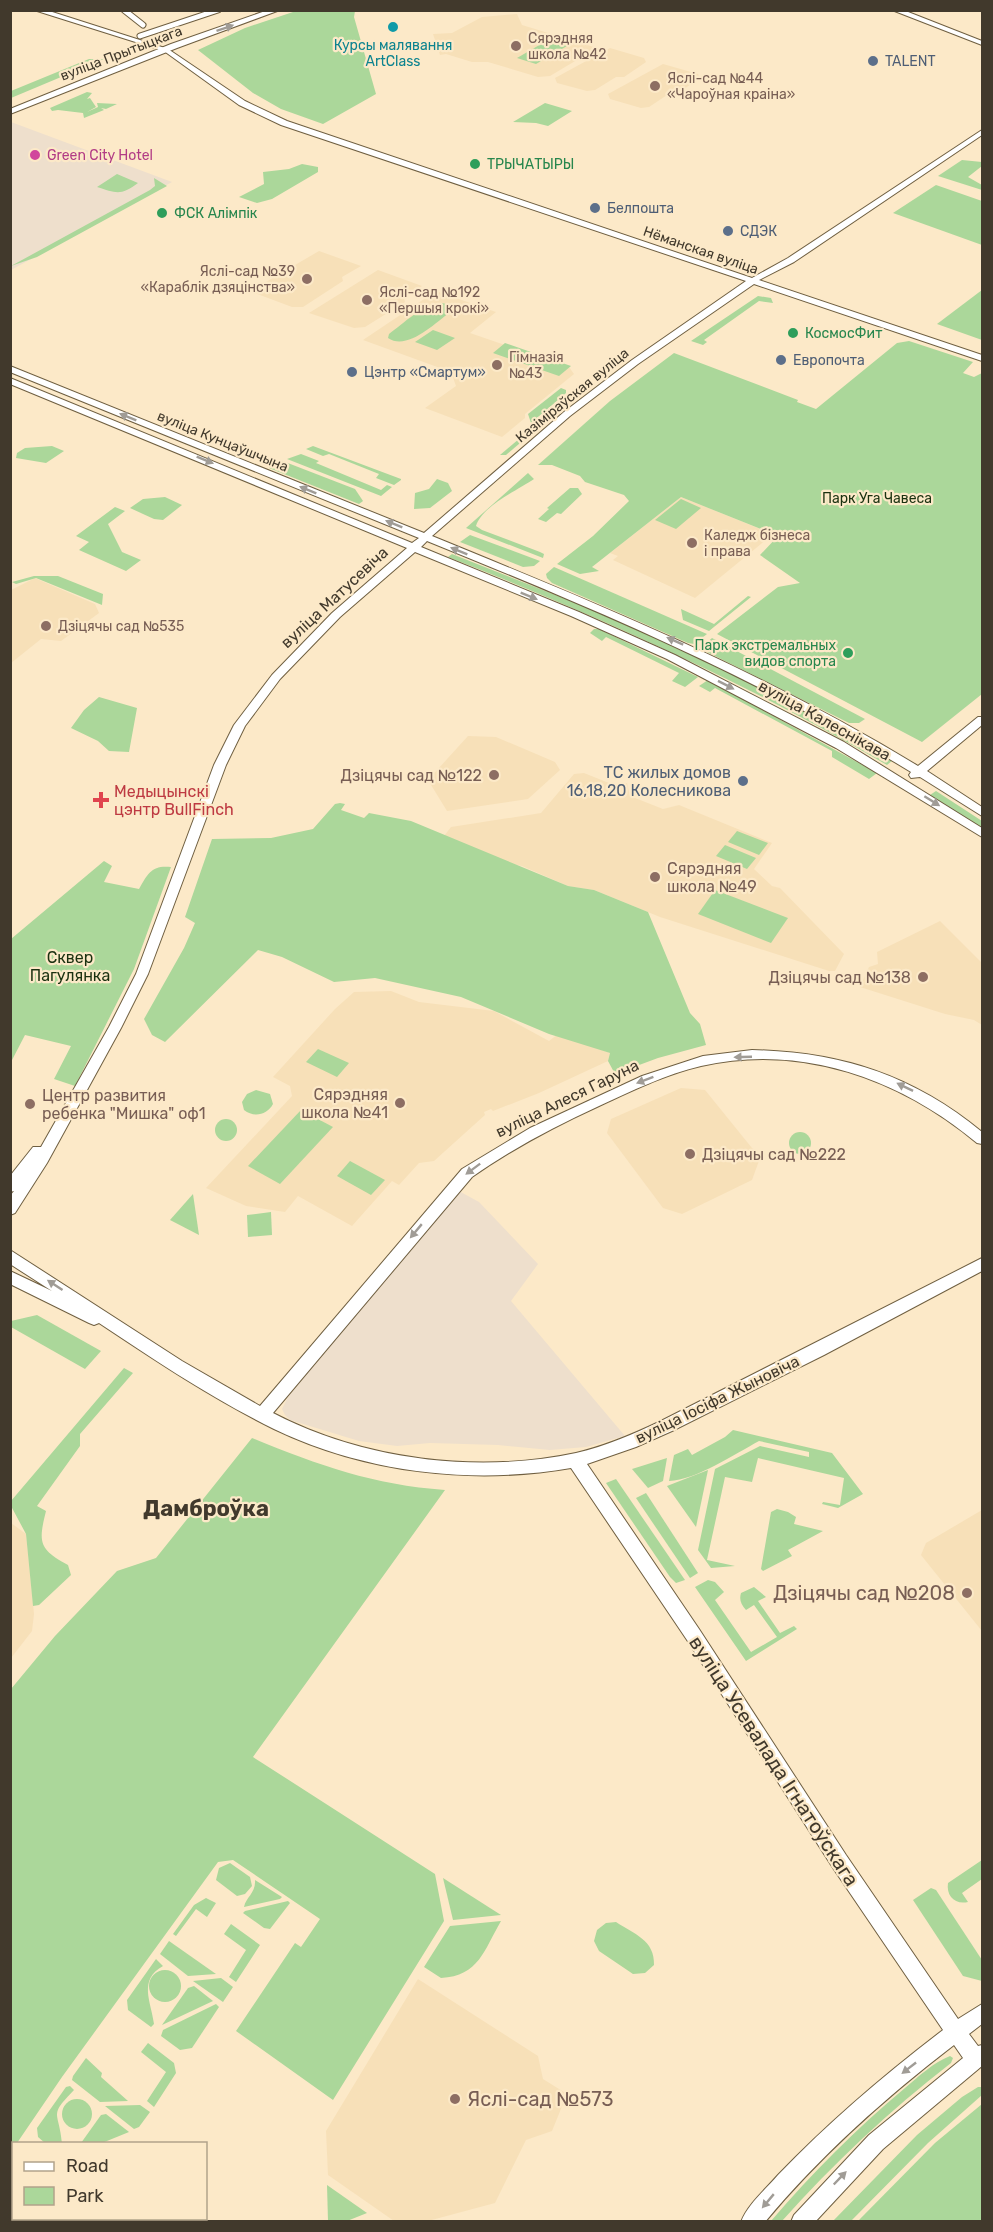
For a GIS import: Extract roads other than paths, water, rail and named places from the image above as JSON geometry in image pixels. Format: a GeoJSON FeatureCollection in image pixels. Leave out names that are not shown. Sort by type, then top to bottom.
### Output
{"type":"FeatureCollection","features":[{"type":"Feature","properties":{"kind":"main road"},"geometry":{"type":"LineString","coordinates":[[37,10],[164,46]]}},
{"type":"Feature","properties":{"kind":"main road"},"geometry":{"type":"LineString","coordinates":[[52,10],[140,36],[164,46]]}},
{"type":"Feature","properties":{"kind":"main road","name":"вуліца Прытыцкага"},"geometry":{"type":"LineString","coordinates":[[10,112],[252,10]]}},
{"type":"Feature","properties":{"kind":"main road","name":"вуліца Прытыцкага"},"geometry":{"type":"LineString","coordinates":[[126,55],[164,46],[277,10]]}},
{"type":"Feature","properties":{"kind":"main road"},"geometry":{"type":"LineString","coordinates":[[897,10],[982,41]]}},
{"type":"Feature","properties":{"kind":"main road","name":"Нёманская вуліца"},"geometry":{"type":"LineString","coordinates":[[164,46],[242,103],[284,123],[910,330],[982,350]]}},
{"type":"Feature","properties":{"kind":"main road","name":"вуліца Прытыцкага"},"geometry":{"type":"LineString","coordinates":[[10,102],[53,84]]}},
{"type":"Feature","properties":{"kind":"main road","name":"Казіміраўская вуліца"},"geometry":{"type":"LineString","coordinates":[[755,279],[765,269],[982,123]]}},
{"type":"Feature","properties":{"kind":"main road","name":"Казіміраўская вуліца"},"geometry":{"type":"LineString","coordinates":[[413,548],[601,386],[755,279],[791,260],[982,132]]}},
{"type":"Feature","properties":{"kind":"main road","name":"Нёманская вуліца"},"geometry":{"type":"LineString","coordinates":[[910,330],[982,358]]}},
{"type":"Feature","properties":{"kind":"main road","name":"вуліца Кунцаўшчына"},"geometry":{"type":"LineString","coordinates":[[10,369],[426,537]]}},
{"type":"Feature","properties":{"kind":"main road","name":"вуліца Кунцаўшчына"},"geometry":{"type":"LineString","coordinates":[[10,381],[413,548]]}},
{"type":"Feature","properties":{"kind":"main road","name":"вуліца Калеснікава"},"geometry":{"type":"LineString","coordinates":[[426,537],[603,609],[694,649],[780,693],[920,771],[982,812]]}},
{"type":"Feature","properties":{"kind":"main road","name":"вуліца Калеснікава"},"geometry":{"type":"LineString","coordinates":[[413,548],[584,618],[671,657],[795,720],[903,783],[982,833]]}},
{"type":"Feature","properties":{"kind":"main road","name":"вуліца Матусевіча"},"geometry":{"type":"LineString","coordinates":[[10,1209],[42,1159],[115,1028],[142,974],[211,786],[240,725],[276,677],[306,644],[413,548]]}},
{"type":"Feature","properties":{"kind":"main road"},"geometry":{"type":"LineString","coordinates":[[903,783],[982,720]]}},
{"type":"Feature","properties":{"kind":"main road","name":"вуліца Алеся Гаруна"},"geometry":{"type":"LineString","coordinates":[[263,1414],[467,1173],[503,1148],[573,1112],[638,1083],[680,1067],[718,1058],[785,1055],[856,1069],[902,1085],[966,1124],[982,1139]]}},
{"type":"Feature","properties":{"kind":"main road","name":"вуліца Матусевіча"},"geometry":{"type":"LineString","coordinates":[[10,1187],[60,1124]]}},
{"type":"Feature","properties":{"kind":"main road","name":"вуліца Іосіфа Жыновіча"},"geometry":{"type":"LineString","coordinates":[[10,1256],[139,1340],[286,1426],[360,1452],[423,1465],[482,1468],[522,1467],[575,1460],[606,1451],[682,1419],[982,1264]]}},
{"type":"Feature","properties":{"kind":"main road","name":"вуліца Іосіфа Жыновіча"},"geometry":{"type":"LineString","coordinates":[[10,1276],[32,1289],[139,1340]]}},
{"type":"Feature","properties":{"kind":"main road","name":"вуліца Усевалада Ігнатоўскага"},"geometry":{"type":"LineString","coordinates":[[575,1460],[681,1618],[868,1906],[956,2032],[979,2057]]}},
{"type":"Feature","properties":{"kind":"main road"},"geometry":{"type":"LineString","coordinates":[[751,2222],[787,2179],[852,2114],[982,2013]]}},
{"type":"Feature","properties":{"kind":"main road"},"geometry":{"type":"LineString","coordinates":[[801,2222],[876,2142],[979,2057]]}},
{"type":"Feature","properties":{"kind":"street"},"geometry":{"type":"LineString","coordinates":[[124,10],[144,25]]}},
{"type":"Feature","properties":{"kind":"street"},"geometry":{"type":"LineString","coordinates":[[140,36],[218,10]]}},
{"type":"Feature","properties":{"kind":"place","name":"Курсы малявання ArtClass"},"geometry":{"type":"Point","coordinates":[393,27]}},
{"type":"Feature","properties":{"kind":"place","name":"Сярэдняя школа №42"},"geometry":{"type":"Point","coordinates":[516,46]}},
{"type":"Feature","properties":{"kind":"place","name":"TALENT"},"geometry":{"type":"Point","coordinates":[873,61]}},
{"type":"Feature","properties":{"kind":"place","name":"Яслі-сад №44 «Чароўная краіна»"},"geometry":{"type":"Point","coordinates":[655,86]}},
{"type":"Feature","properties":{"kind":"place","name":"Green City Hotel"},"geometry":{"type":"Point","coordinates":[35,155]}},
{"type":"Feature","properties":{"kind":"place","name":"ТРЫЧАТЫРЫ"},"geometry":{"type":"Point","coordinates":[475,164]}},
{"type":"Feature","properties":{"kind":"place","name":"Белпошта"},"geometry":{"type":"Point","coordinates":[595,208]}},
{"type":"Feature","properties":{"kind":"place","name":"ФСК Алімпік"},"geometry":{"type":"Point","coordinates":[162,213]}},
{"type":"Feature","properties":{"kind":"place","name":"СДЭК"},"geometry":{"type":"Point","coordinates":[728,231]}},
{"type":"Feature","properties":{"kind":"place","name":"Яслі-сад №39 «Караблік дзяцінства»"},"geometry":{"type":"Point","coordinates":[307,279]}},
{"type":"Feature","properties":{"kind":"place","name":"Яслі-сад №192 «Першыя крокі»"},"geometry":{"type":"Point","coordinates":[367,300]}},
{"type":"Feature","properties":{"kind":"place","name":"КосмосФит"},"geometry":{"type":"Point","coordinates":[793,333]}},
{"type":"Feature","properties":{"kind":"place","name":"Европочта"},"geometry":{"type":"Point","coordinates":[781,360]}},
{"type":"Feature","properties":{"kind":"place","name":"Гімназія №43"},"geometry":{"type":"Point","coordinates":[497,365]}},
{"type":"Feature","properties":{"kind":"place","name":"Цэнтр «Смартум»"},"geometry":{"type":"Point","coordinates":[352,372]}},
{"type":"Feature","properties":{"kind":"place","name":"Каледж бізнеса і права"},"geometry":{"type":"Point","coordinates":[692,543]}},
{"type":"Feature","properties":{"kind":"place","name":"Дзіцячы сад №535"},"geometry":{"type":"Point","coordinates":[46,626]}},
{"type":"Feature","properties":{"kind":"place","name":"Парк экстремальных видов спорта"},"geometry":{"type":"Point","coordinates":[848,653]}},
{"type":"Feature","properties":{"kind":"place","name":"Дзіцячы сад №122"},"geometry":{"type":"Point","coordinates":[494,775]}},
{"type":"Feature","properties":{"kind":"place","name":"ТС жилых домов 16,18,20 Колесникова"},"geometry":{"type":"Point","coordinates":[743,781]}},
{"type":"Feature","properties":{"kind":"place","name":"Медыцынскі цэнтр BullFinch"},"geometry":{"type":"Point","coordinates":[101,800]}},
{"type":"Feature","properties":{"kind":"place","name":"Сярэдняя школа №49"},"geometry":{"type":"Point","coordinates":[655,877]}},
{"type":"Feature","properties":{"kind":"place","name":"Дзіцячы сад №138"},"geometry":{"type":"Point","coordinates":[923,977]}},
{"type":"Feature","properties":{"kind":"place","name":"Сярэдняя школа №41"},"geometry":{"type":"Point","coordinates":[400,1103]}},
{"type":"Feature","properties":{"kind":"place","name":"Центр развития ребенка \"Мишка\" оф1"},"geometry":{"type":"Point","coordinates":[30,1104]}},
{"type":"Feature","properties":{"kind":"place","name":"Дзіцячы сад №222"},"geometry":{"type":"Point","coordinates":[690,1154]}},
{"type":"Feature","properties":{"kind":"place","name":"Дзіцячы сад №208"},"geometry":{"type":"Point","coordinates":[967,1593]}},
{"type":"Feature","properties":{"kind":"place","name":"Яслі-сад №573"},"geometry":{"type":"Point","coordinates":[455,2099]}},
{"type":"Feature","properties":{"kind":"district","name":"Дамброўка"},"geometry":{"type":"Point","coordinates":[206,1508]}},
{"type":"Feature","properties":{"kind":"park label","name":"Парк Уга Чавеса"},"geometry":{"type":"Point","coordinates":[877,498]}},
{"type":"Feature","properties":{"kind":"park label","name":"Сквер Пагулянка"},"geometry":{"type":"Point","coordinates":[70,966]}}]}
